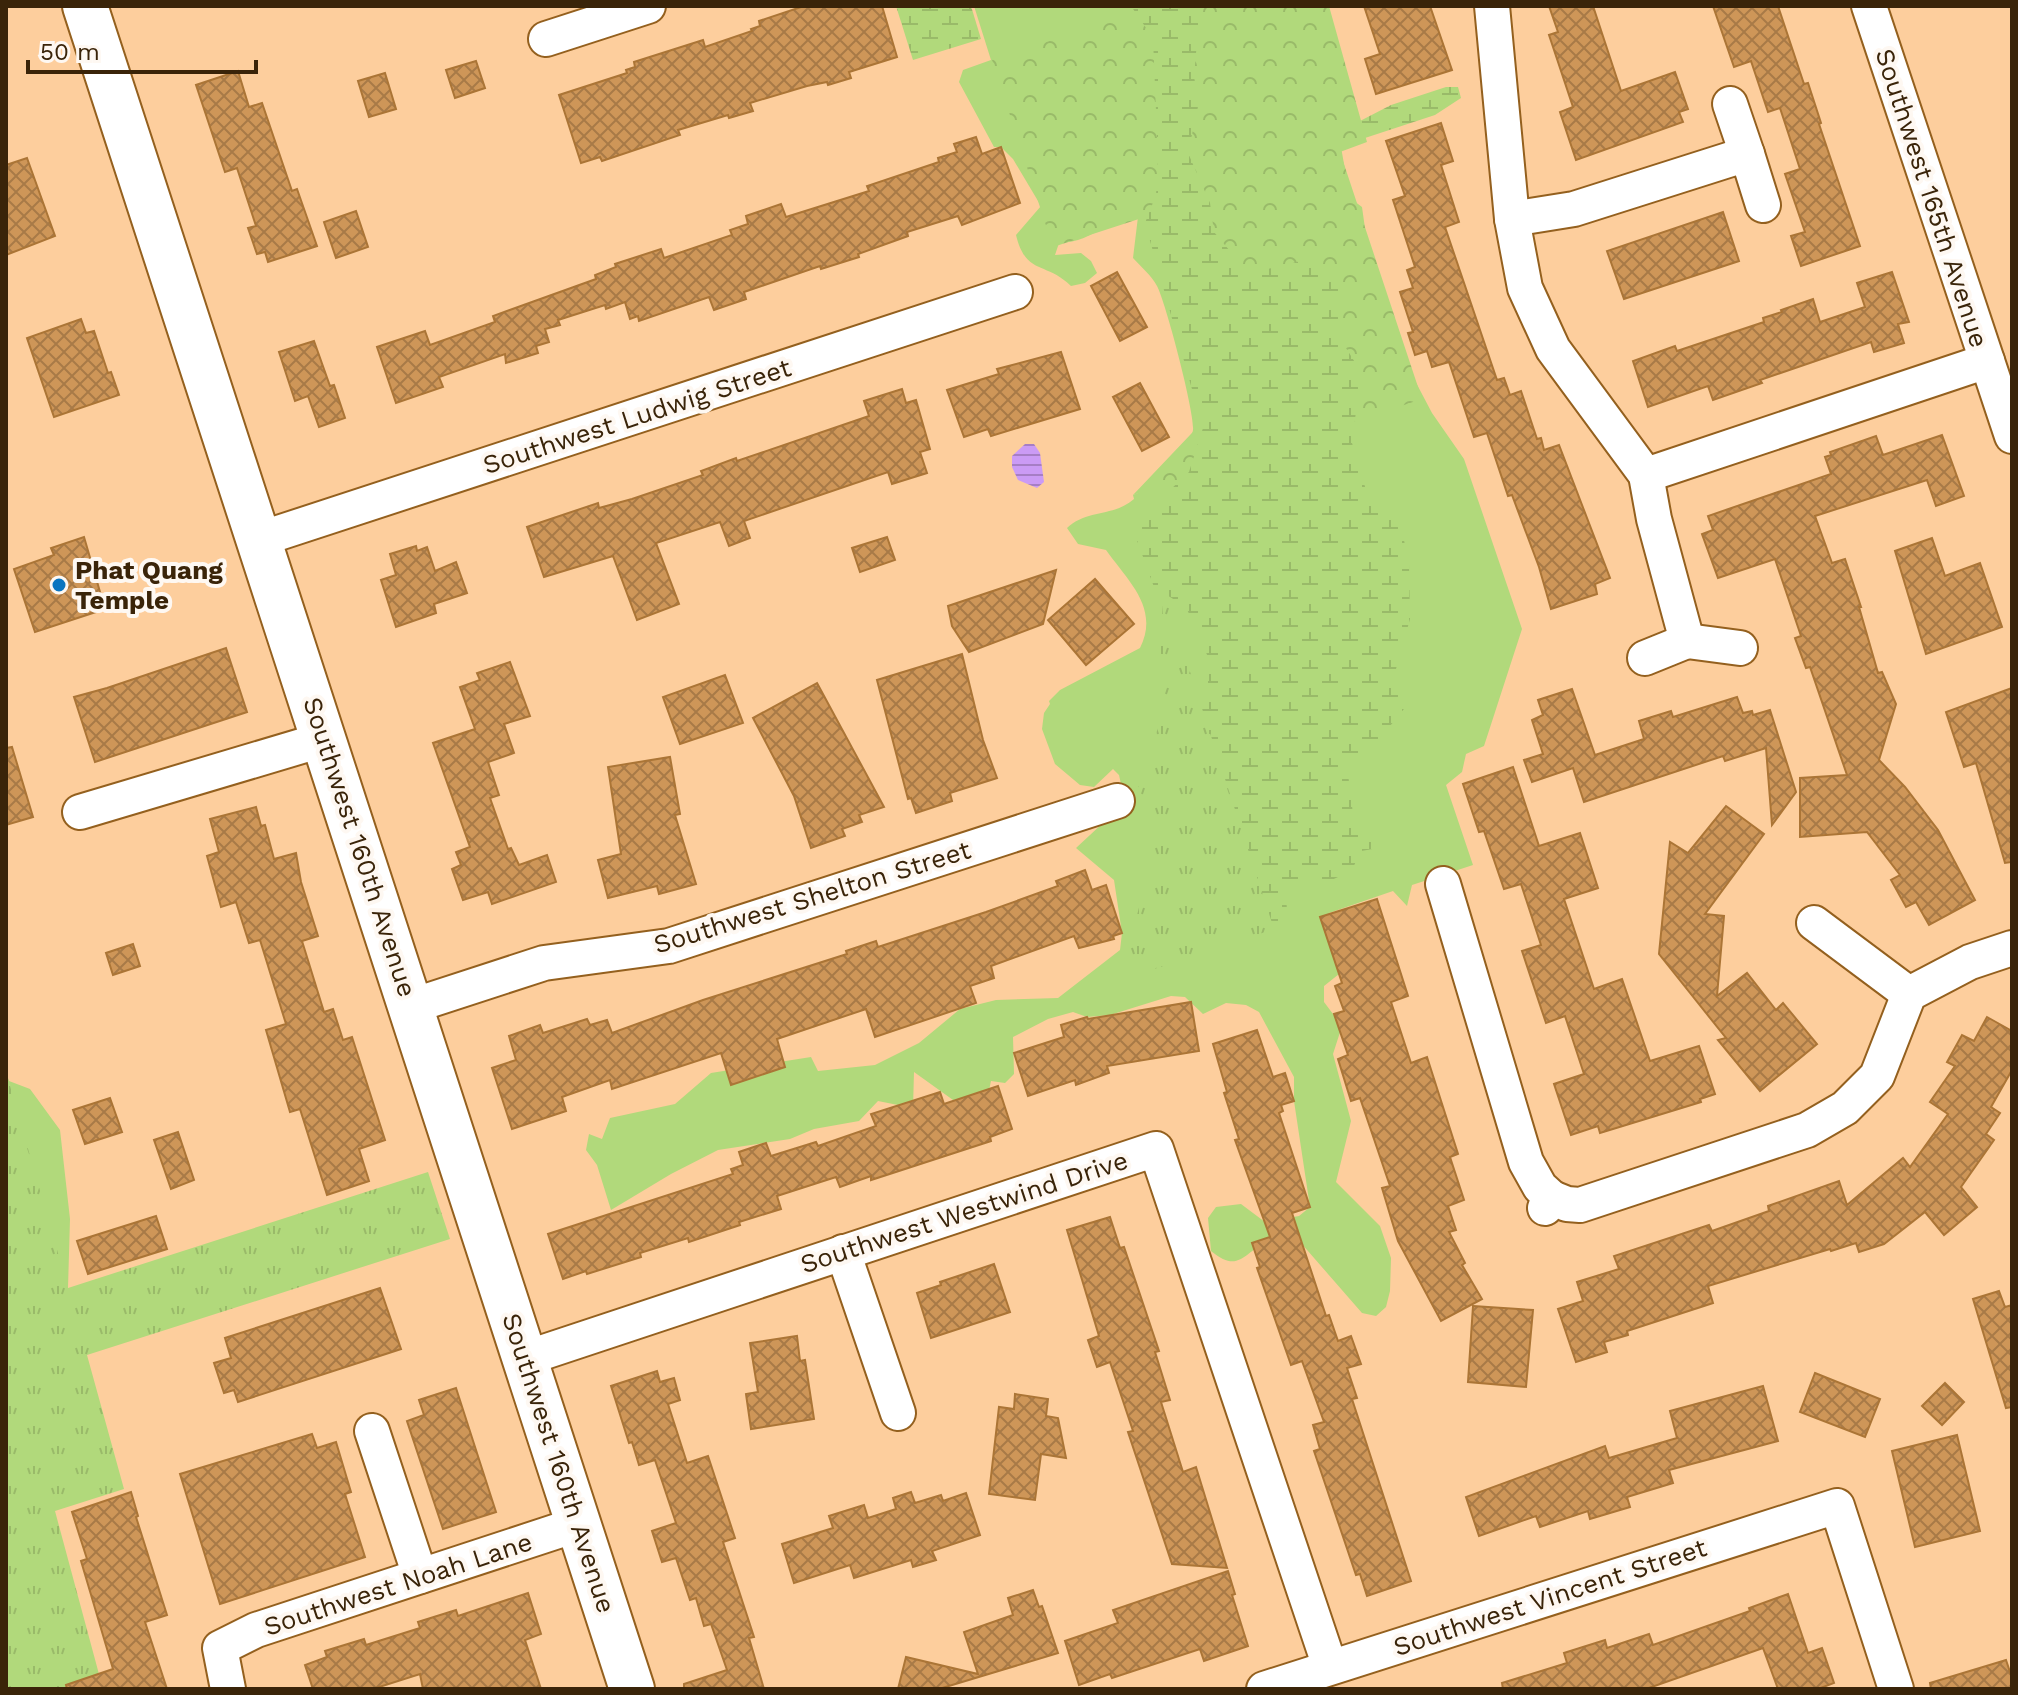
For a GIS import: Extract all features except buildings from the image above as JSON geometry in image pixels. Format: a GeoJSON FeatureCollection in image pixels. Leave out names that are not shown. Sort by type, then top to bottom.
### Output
{"type":"FeatureCollection","features":[{"type":"Feature","properties":{"kind":"street","name":"Southwest 160th Avenue"},"geometry":{"type":"LineString","coordinates":[[85,6],[632,1689]]}},
{"type":"Feature","properties":{"kind":"street"},"geometry":{"type":"LineString","coordinates":[[546,39],[648,6]]}},
{"type":"Feature","properties":{"kind":"street"},"geometry":{"type":"LineString","coordinates":[[1492,6],[1512,219],[1525,288],[1553,349],[1646,475],[1654,519],[1687,641]]}},
{"type":"Feature","properties":{"kind":"street","name":"Southwest 165th Avenue"},"geometry":{"type":"LineString","coordinates":[[1869,6],[2012,436]]}},
{"type":"Feature","properties":{"kind":"street"},"geometry":{"type":"LineString","coordinates":[[1730,104],[1763,205]]}},
{"type":"Feature","properties":{"kind":"street"},"geometry":{"type":"LineString","coordinates":[[1512,219],[1574,209],[1747,154]]}},
{"type":"Feature","properties":{"kind":"street","name":"Southwest Ludwig Street"},"geometry":{"type":"LineString","coordinates":[[260,539],[1015,292]]}},
{"type":"Feature","properties":{"kind":"street"},"geometry":{"type":"LineString","coordinates":[[1646,475],[1987,361]]}},
{"type":"Feature","properties":{"kind":"street"},"geometry":{"type":"LineString","coordinates":[[1645,658],[1687,641],[1740,648]]}},
{"type":"Feature","properties":{"kind":"street"},"geometry":{"type":"LineString","coordinates":[[80,812],[325,739]]}},
{"type":"Feature","properties":{"kind":"street","name":"Southwest Shelton Street"},"geometry":{"type":"LineString","coordinates":[[412,1006],[544,963],[669,946],[1117,801]]}},
{"type":"Feature","properties":{"kind":"street"},"geometry":{"type":"LineString","coordinates":[[1443,884],[1526,1162],[1548,1203],[1580,1205],[1807,1130],[1845,1108],[1877,1076],[1909,994],[1970,962],[2012,948]]}},
{"type":"Feature","properties":{"kind":"street"},"geometry":{"type":"LineString","coordinates":[[1814,923],[1909,994]]}},
{"type":"Feature","properties":{"kind":"street","name":"Southwest Westwind Drive"},"geometry":{"type":"LineString","coordinates":[[526,1358],[1156,1149],[1330,1667]]}},
{"type":"Feature","properties":{"kind":"street"},"geometry":{"type":"LineString","coordinates":[[843,1252],[898,1413]]}},
{"type":"Feature","properties":{"kind":"street"},"geometry":{"type":"LineString","coordinates":[[372,1431],[420,1576]]}},
{"type":"Feature","properties":{"kind":"street","name":"Southwest Vincent Street"},"geometry":{"type":"LineString","coordinates":[[1264,1689],[1837,1506],[1896,1689]]}},
{"type":"Feature","properties":{"kind":"street","name":"Southwest Noah Lane"},"geometry":{"type":"LineString","coordinates":[[228,1689],[220,1648],[256,1630],[579,1524]]}},
{"type":"Feature","properties":{"kind":"green space"},"geometry":{"type":"Polygon","coordinates":[[[896,6],[971,6],[981,39],[913,60],[896,6]]]}},
{"type":"Feature","properties":{"kind":"green space"},"geometry":{"type":"Polygon","coordinates":[[[974,6],[1324,6],[1350,198],[1362,207],[1369,257],[1402,356],[1432,413],[1464,459],[1522,629],[1484,746],[1466,754],[1462,772],[1446,785],[1473,865],[1412,885],[1407,906],[1393,891],[1329,913],[1347,961],[1339,974],[1324,986],[1324,1002],[1342,1026],[1333,1054],[1351,1121],[1336,1182],[1380,1226],[1391,1258],[1386,1307],[1376,1316],[1362,1313],[1294,1235],[1271,1240],[1235,1261],[1220,1258],[1211,1251],[1208,1218],[1216,1207],[1241,1204],[1265,1222],[1299,1216],[1310,1207],[1294,1101],[1294,1077],[1259,1012],[1246,1005],[1226,1003],[1203,1014],[1185,997],[1171,996],[1110,1015],[1087,1017],[1073,1012],[1048,1019],[1013,1037],[1014,1074],[1005,1083],[991,1081],[988,1095],[967,1110],[914,1072],[913,1108],[878,1101],[859,1121],[814,1129],[790,1139],[718,1150],[611,1210],[597,1165],[586,1150],[589,1134],[602,1139],[610,1118],[675,1104],[711,1073],[811,1057],[818,1071],[875,1065],[919,1043],[960,1009],[996,1000],[1058,998],[1120,950],[1122,933],[1114,880],[1076,848],[1104,822],[1127,812],[1119,775],[1113,769],[1094,787],[1080,785],[1055,764],[1042,729],[1049,701],[1060,690],[1140,648],[1146,620],[1139,596],[1106,550],[1078,544],[1067,528],[1083,518],[1126,505],[1134,499],[1133,495],[1161,478],[1185,450],[1193,430],[1192,420],[1179,358],[1161,296],[1152,279],[1133,258],[1141,192],[1094,233],[1072,242],[1059,243],[1055,255],[1081,253],[1091,261],[1097,273],[1085,283],[1071,286],[1062,278],[1031,263],[1020,248],[1016,235],[1041,206],[1013,159],[1001,147],[994,147],[959,82],[963,70],[991,60],[974,6]]]}},
{"type":"Feature","properties":{"kind":"green space"},"geometry":{"type":"Polygon","coordinates":[[[1131,6],[1200,6],[1194,77],[1199,102],[1188,153],[1210,203],[1214,232],[1240,263],[1263,270],[1314,258],[1331,270],[1341,298],[1341,340],[1361,372],[1352,443],[1366,490],[1401,526],[1409,564],[1410,619],[1396,669],[1408,704],[1377,742],[1353,758],[1348,774],[1354,822],[1362,831],[1375,832],[1378,848],[1356,852],[1355,864],[1346,872],[1329,881],[1311,881],[1286,898],[1288,921],[1280,926],[1151,965],[1173,771],[1208,684],[1208,657],[1186,607],[1154,587],[1135,535],[1150,509],[1189,472],[1203,428],[1145,223],[1156,195],[1158,160],[1153,38],[1131,6]]]}},
{"type":"Feature","properties":{"kind":"green space"},"geometry":{"type":"Polygon","coordinates":[[[1155,6],[1329,6],[1367,142],[1340,152],[1422,399],[1133,495],[1209,415],[1145,217],[1053,247],[992,60],[1155,6]]]}},
{"type":"Feature","properties":{"kind":"green space"},"geometry":{"type":"Polygon","coordinates":[[[1446,87],[1458,87],[1461,98],[1435,115],[1365,138],[1360,121],[1391,105],[1446,87]]]}},
{"type":"Feature","properties":{"kind":"green space"},"geometry":{"type":"Polygon","coordinates":[[[1164,592],[1274,929],[1121,980],[1147,875],[1151,824],[1131,763],[1149,757],[1164,708],[1165,686],[1159,655],[1164,592]]]}},
{"type":"Feature","properties":{"kind":"green space"},"geometry":{"type":"Polygon","coordinates":[[[6,1072],[9,1081],[30,1089],[60,1130],[70,1219],[68,1288],[6,1315],[6,1072]]]}},
{"type":"Feature","properties":{"kind":"green space"},"geometry":{"type":"Polygon","coordinates":[[[6,1072],[68,1288],[428,1172],[450,1239],[87,1355],[124,1489],[55,1511],[103,1689],[6,1689],[6,1072]]]}},
{"type":"Feature","properties":{"kind":"shaded area"},"geometry":{"type":"Polygon","coordinates":[[[1025,444],[1034,444],[1040,453],[1044,482],[1037,488],[1018,480],[1012,467],[1012,456],[1025,444]]]}},
{"type":"Feature","properties":{"kind":"place","name":"Phat Quang Temple"},"geometry":{"type":"Point","coordinates":[59,585]}}]}
